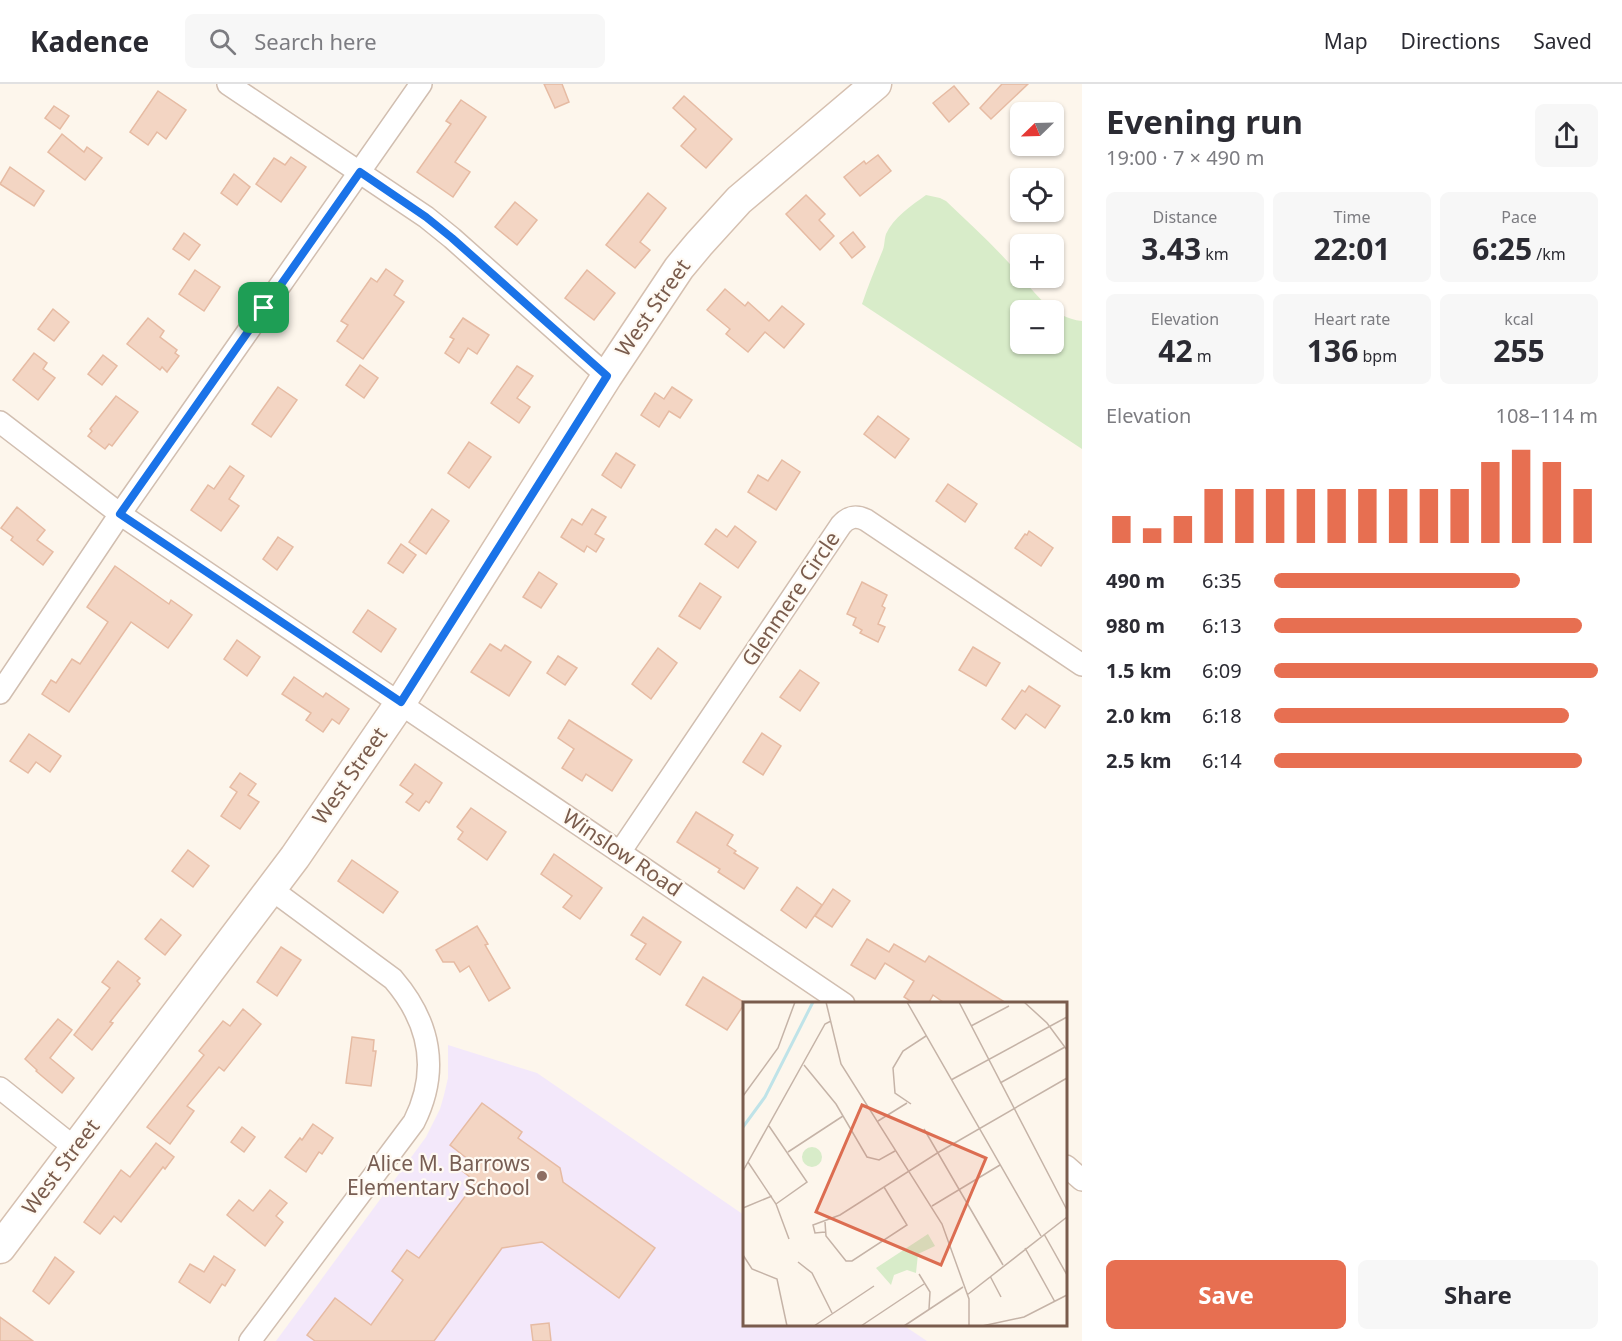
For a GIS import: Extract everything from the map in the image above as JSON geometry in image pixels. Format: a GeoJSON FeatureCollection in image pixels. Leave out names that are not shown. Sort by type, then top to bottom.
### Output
{"type":"FeatureCollection","features":[{"type":"Feature","properties":{"kind":"main road","name":"West Street"},"geometry":{"type":"LineString","coordinates":[[0,1248],[271,889],[401,702],[607,376],[679,268],[720,220],[760,180],[876,84]]}},
{"type":"Feature","properties":{"kind":"street"},"geometry":{"type":"LineString","coordinates":[[228,84],[426,217],[607,376]]}},
{"type":"Feature","properties":{"kind":"street"},"geometry":{"type":"LineString","coordinates":[[0,693],[120,514],[421,84]]}},
{"type":"Feature","properties":{"kind":"street","name":"Winslow Road"},"geometry":{"type":"LineString","coordinates":[[0,422],[120,514],[401,702],[841,1002]]}},
{"type":"Feature","properties":{"kind":"street","name":"Glenmere Circle"},"geometry":{"type":"LineString","coordinates":[[620,852],[841,525],[849,518],[859,517],[866,520],[1082,665]]}},
{"type":"Feature","properties":{"kind":"street"},"geometry":{"type":"LineString","coordinates":[[250,1341],[414,1122],[426,1092],[429,1063],[420,1019],[408,998],[393,979],[271,889]]}},
{"type":"Feature","properties":{"kind":"street"},"geometry":{"type":"LineString","coordinates":[[0,1088],[75,1148]]}},
{"type":"Feature","properties":{"kind":"street"},"geometry":{"type":"LineString","coordinates":[[1067,1168],[1082,1180]]}},
{"type":"Feature","properties":{"kind":"shaded area","name":"Alice M. Barrows Elementary School"},"geometry":{"type":"Polygon","coordinates":[[[448,1045],[537,1073],[743,1214],[743,1326],[904,1326],[927,1341],[276,1341],[426,1137],[440,1109],[448,1078],[448,1045]]]}},
{"type":"Feature","properties":{"kind":"green space"},"geometry":{"type":"Polygon","coordinates":[[[926,195],[946,201],[1010,264],[1010,288],[1030,288],[1041,300],[1010,300],[1010,354],[1064,354],[1064,316],[1082,321],[1082,449],[862,304],[883,250],[886,234],[903,212],[926,195]]]}},
{"type":"Feature","properties":{"kind":"building"},"geometry":{"type":"Polygon","coordinates":[[[544,84],[562,84],[569,102],[555,108],[544,84]]]}},
{"type":"Feature","properties":{"kind":"building"},"geometry":{"type":"Polygon","coordinates":[[[1002,84],[1028,84],[991,119],[980,108],[1002,84]]]}},
{"type":"Feature","properties":{"kind":"building"},"geometry":{"type":"Polygon","coordinates":[[[954,86],[969,104],[949,122],[933,103],[954,86]]]}},
{"type":"Feature","properties":{"kind":"building"},"geometry":{"type":"Polygon","coordinates":[[[158,91],[186,110],[166,139],[157,132],[148,145],[130,132],[158,91]]]}},
{"type":"Feature","properties":{"kind":"building"},"geometry":{"type":"Polygon","coordinates":[[[684,96],[732,139],[706,168],[681,146],[696,129],[673,108],[684,96]]]}},
{"type":"Feature","properties":{"kind":"building"},"geometry":{"type":"Polygon","coordinates":[[[461,100],[486,117],[455,162],[470,172],[453,197],[417,172],[451,124],[446,121],[461,100]]]}},
{"type":"Feature","properties":{"kind":"building"},"geometry":{"type":"Polygon","coordinates":[[[54,106],[69,116],[60,129],[45,118],[54,106]]]}},
{"type":"Feature","properties":{"kind":"building"},"geometry":{"type":"Polygon","coordinates":[[[62,134],[84,152],[87,147],[102,158],[85,180],[48,152],[62,134]]]}},
{"type":"Feature","properties":{"kind":"building"},"geometry":{"type":"Polygon","coordinates":[[[878,155],[891,171],[860,196],[844,177],[864,161],[866,164],[878,155]]]}},
{"type":"Feature","properties":{"kind":"building"},"geometry":{"type":"Polygon","coordinates":[[[291,157],[306,167],[281,202],[256,184],[274,158],[285,165],[291,157]]]}},
{"type":"Feature","properties":{"kind":"building"},"geometry":{"type":"Polygon","coordinates":[[[10,167],[44,191],[34,206],[0,184],[10,167]]]}},
{"type":"Feature","properties":{"kind":"building"},"geometry":{"type":"Polygon","coordinates":[[[234,174],[250,187],[237,205],[221,193],[234,174]]]}},
{"type":"Feature","properties":{"kind":"building"},"geometry":{"type":"Polygon","coordinates":[[[648,193],[666,208],[640,242],[650,250],[635,268],[606,245],[648,193]]]}},
{"type":"Feature","properties":{"kind":"building"},"geometry":{"type":"Polygon","coordinates":[[[806,195],[825,214],[819,220],[834,236],[820,250],[786,214],[806,195]]]}},
{"type":"Feature","properties":{"kind":"building"},"geometry":{"type":"Polygon","coordinates":[[[515,202],[537,220],[517,245],[495,227],[515,202]]]}},
{"type":"Feature","properties":{"kind":"building"},"geometry":{"type":"Polygon","coordinates":[[[853,232],[865,247],[852,258],[840,243],[853,232]]]}},
{"type":"Feature","properties":{"kind":"building"},"geometry":{"type":"Polygon","coordinates":[[[184,233],[200,245],[189,260],[173,249],[184,233]]]}},
{"type":"Feature","properties":{"kind":"building"},"geometry":{"type":"Polygon","coordinates":[[[386,269],[403,281],[394,295],[404,302],[363,359],[337,341],[348,325],[341,321],[371,278],[377,282],[386,269]]]}},
{"type":"Feature","properties":{"kind":"building"},"geometry":{"type":"Polygon","coordinates":[[[195,270],[220,287],[204,311],[179,294],[195,270]]]}},
{"type":"Feature","properties":{"kind":"building"},"geometry":{"type":"Polygon","coordinates":[[[587,270],[615,293],[594,320],[565,298],[587,270]]]}},
{"type":"Feature","properties":{"kind":"building"},"geometry":{"type":"Polygon","coordinates":[[[725,289],[745,306],[748,302],[769,321],[782,306],[804,324],[784,348],[765,332],[748,352],[726,334],[730,329],[707,310],[725,289]]]}},
{"type":"Feature","properties":{"kind":"building"},"geometry":{"type":"Polygon","coordinates":[[[53,309],[69,322],[54,341],[38,329],[53,309]]]}},
{"type":"Feature","properties":{"kind":"building"},"geometry":{"type":"Polygon","coordinates":[[[148,318],[164,331],[160,337],[177,350],[175,353],[179,356],[167,372],[162,367],[160,370],[127,344],[148,318]]]}},
{"type":"Feature","properties":{"kind":"building"},"geometry":{"type":"Polygon","coordinates":[[[463,318],[489,335],[477,354],[468,348],[459,363],[445,353],[454,339],[450,337],[463,318]]]}},
{"type":"Feature","properties":{"kind":"building"},"geometry":{"type":"Polygon","coordinates":[[[34,353],[47,363],[43,369],[55,378],[38,400],[13,380],[34,353]]]}},
{"type":"Feature","properties":{"kind":"building"},"geometry":{"type":"Polygon","coordinates":[[[103,355],[117,366],[102,385],[88,374],[103,355]]]}},
{"type":"Feature","properties":{"kind":"building"},"geometry":{"type":"Polygon","coordinates":[[[360,365],[378,378],[364,398],[346,385],[360,365]]]}},
{"type":"Feature","properties":{"kind":"building"},"geometry":{"type":"Polygon","coordinates":[[[517,366],[533,376],[517,398],[530,407],[519,423],[491,403],[517,366]]]}},
{"type":"Feature","properties":{"kind":"building"},"geometry":{"type":"Polygon","coordinates":[[[278,387],[297,400],[271,437],[252,424],[278,387]]]}},
{"type":"Feature","properties":{"kind":"building"},"geometry":{"type":"Polygon","coordinates":[[[672,387],[692,400],[680,418],[669,411],[659,427],[641,415],[655,393],[664,399],[672,387]]]}},
{"type":"Feature","properties":{"kind":"building"},"geometry":{"type":"Polygon","coordinates":[[[116,396],[138,412],[112,446],[109,444],[105,449],[88,436],[92,431],[90,429],[116,396]]]}},
{"type":"Feature","properties":{"kind":"building"},"geometry":{"type":"Polygon","coordinates":[[[878,416],[909,439],[895,458],[864,434],[878,416]]]}},
{"type":"Feature","properties":{"kind":"building"},"geometry":{"type":"Polygon","coordinates":[[[469,442],[491,457],[469,488],[448,473],[469,442]]]}},
{"type":"Feature","properties":{"kind":"building"},"geometry":{"type":"Polygon","coordinates":[[[616,453],[635,465],[621,488],[602,475],[616,453]]]}},
{"type":"Feature","properties":{"kind":"building"},"geometry":{"type":"Polygon","coordinates":[[[782,460],[800,472],[776,510],[748,492],[758,475],[768,481],[782,460]]]}},
{"type":"Feature","properties":{"kind":"building"},"geometry":{"type":"Polygon","coordinates":[[[230,466],[244,476],[229,499],[239,506],[221,531],[191,510],[208,485],[214,489],[230,466]]]}},
{"type":"Feature","properties":{"kind":"building"},"geometry":{"type":"Polygon","coordinates":[[[948,484],[977,504],[965,522],[936,501],[948,484]]]}},
{"type":"Feature","properties":{"kind":"building"},"geometry":{"type":"Polygon","coordinates":[[[17,507],[45,530],[37,540],[53,552],[43,565],[11,540],[13,537],[1,528],[17,507]]]}},
{"type":"Feature","properties":{"kind":"building"},"geometry":{"type":"Polygon","coordinates":[[[432,509],[449,521],[426,554],[409,542],[432,509]]]}},
{"type":"Feature","properties":{"kind":"building"},"geometry":{"type":"Polygon","coordinates":[[[592,509],[606,517],[595,534],[604,539],[596,552],[587,546],[584,552],[561,537],[572,519],[582,525],[592,509]]]}},
{"type":"Feature","properties":{"kind":"building"},"geometry":{"type":"Polygon","coordinates":[[[735,526],[756,542],[738,568],[705,544],[716,529],[727,537],[735,526]]]}},
{"type":"Feature","properties":{"kind":"building"},"geometry":{"type":"Polygon","coordinates":[[[1029,531],[1053,548],[1041,566],[1015,548],[1029,531]]]}},
{"type":"Feature","properties":{"kind":"building"},"geometry":{"type":"Polygon","coordinates":[[[278,537],[293,547],[277,570],[263,559],[278,537]]]}},
{"type":"Feature","properties":{"kind":"building"},"geometry":{"type":"Polygon","coordinates":[[[401,544],[416,555],[403,573],[388,563],[401,544]]]}},
{"type":"Feature","properties":{"kind":"building"},"geometry":{"type":"Polygon","coordinates":[[[115,566],[169,604],[171,600],[192,615],[168,648],[131,622],[69,712],[42,694],[51,680],[56,683],[72,659],[80,664],[108,622],[87,607],[115,566]]]}},
{"type":"Feature","properties":{"kind":"building"},"geometry":{"type":"Polygon","coordinates":[[[539,572],[557,584],[541,608],[523,597],[539,572]]]}},
{"type":"Feature","properties":{"kind":"building"},"geometry":{"type":"Polygon","coordinates":[[[862,582],[887,595],[882,606],[885,608],[878,624],[885,627],[878,642],[860,633],[862,630],[853,625],[856,618],[847,614],[862,582]]]}},
{"type":"Feature","properties":{"kind":"building"},"geometry":{"type":"Polygon","coordinates":[[[700,583],[721,597],[700,629],[679,616],[700,583]]]}},
{"type":"Feature","properties":{"kind":"building"},"geometry":{"type":"Polygon","coordinates":[[[368,610],[396,629],[381,652],[353,632],[368,610]]]}},
{"type":"Feature","properties":{"kind":"building"},"geometry":{"type":"Polygon","coordinates":[[[237,640],[260,657],[247,676],[224,659],[237,640]]]}},
{"type":"Feature","properties":{"kind":"building"},"geometry":{"type":"Polygon","coordinates":[[[490,644],[501,651],[505,645],[531,662],[509,696],[471,672],[490,644]]]}},
{"type":"Feature","properties":{"kind":"building"},"geometry":{"type":"Polygon","coordinates":[[[973,647],[1000,663],[986,686],[959,670],[973,647]]]}},
{"type":"Feature","properties":{"kind":"building"},"geometry":{"type":"Polygon","coordinates":[[[658,648],[677,663],[651,699],[632,684],[658,648]]]}},
{"type":"Feature","properties":{"kind":"building"},"geometry":{"type":"Polygon","coordinates":[[[558,656],[577,668],[565,685],[547,673],[558,656]]]}},
{"type":"Feature","properties":{"kind":"building"},"geometry":{"type":"Polygon","coordinates":[[[800,670],[819,683],[800,711],[780,697],[800,670]]]}},
{"type":"Feature","properties":{"kind":"building"},"geometry":{"type":"Polygon","coordinates":[[[294,677],[323,697],[326,693],[349,709],[339,724],[332,719],[323,732],[306,720],[311,713],[282,694],[294,677]]]}},
{"type":"Feature","properties":{"kind":"building"},"geometry":{"type":"Polygon","coordinates":[[[1029,686],[1060,706],[1045,728],[1026,714],[1015,729],[1002,719],[1022,690],[1025,692],[1029,686]]]}},
{"type":"Feature","properties":{"kind":"building"},"geometry":{"type":"Polygon","coordinates":[[[569,720],[632,760],[612,791],[586,774],[582,781],[562,768],[574,749],[558,738],[569,720]]]}},
{"type":"Feature","properties":{"kind":"building"},"geometry":{"type":"Polygon","coordinates":[[[762,733],[781,746],[763,775],[743,762],[762,733]]]}},
{"type":"Feature","properties":{"kind":"building"},"geometry":{"type":"Polygon","coordinates":[[[29,734],[61,756],[50,772],[36,762],[28,773],[10,761],[29,734]]]}},
{"type":"Feature","properties":{"kind":"building"},"geometry":{"type":"Polygon","coordinates":[[[415,764],[442,783],[429,803],[426,801],[419,811],[406,802],[413,794],[400,785],[415,764]]]}},
{"type":"Feature","properties":{"kind":"building"},"geometry":{"type":"Polygon","coordinates":[[[240,773],[256,784],[248,795],[259,802],[240,829],[221,816],[237,792],[230,787],[240,773]]]}},
{"type":"Feature","properties":{"kind":"building"},"geometry":{"type":"Polygon","coordinates":[[[471,808],[506,832],[487,860],[458,839],[463,832],[457,827],[471,808]]]}},
{"type":"Feature","properties":{"kind":"building"},"geometry":{"type":"Polygon","coordinates":[[[696,812],[733,835],[727,845],[736,851],[734,853],[758,868],[744,889],[718,872],[720,869],[677,842],[696,812]]]}},
{"type":"Feature","properties":{"kind":"building"},"geometry":{"type":"Polygon","coordinates":[[[188,850],[209,866],[193,887],[172,871],[188,850]]]}},
{"type":"Feature","properties":{"kind":"building"},"geometry":{"type":"Polygon","coordinates":[[[554,854],[602,888],[580,919],[563,907],[572,896],[541,874],[554,854]]]}},
{"type":"Feature","properties":{"kind":"building"},"geometry":{"type":"Polygon","coordinates":[[[352,860],[398,892],[383,913],[338,881],[352,860]]]}},
{"type":"Feature","properties":{"kind":"building"},"geometry":{"type":"Polygon","coordinates":[[[797,887],[822,905],[806,928],[781,910],[797,887]]]}},
{"type":"Feature","properties":{"kind":"building"},"geometry":{"type":"Polygon","coordinates":[[[833,889],[850,901],[832,927],[815,916],[833,889]]]}},
{"type":"Feature","properties":{"kind":"building"},"geometry":{"type":"Polygon","coordinates":[[[643,917],[681,942],[660,975],[636,959],[646,944],[631,935],[643,917]]]}},
{"type":"Feature","properties":{"kind":"building"},"geometry":{"type":"Polygon","coordinates":[[[161,919],[181,935],[165,955],[145,939],[161,919]]]}},
{"type":"Feature","properties":{"kind":"building"},"geometry":{"type":"Polygon","coordinates":[[[477,926],[488,944],[485,945],[510,988],[489,1001],[469,966],[460,972],[454,962],[443,962],[436,950],[477,926]]]}},
{"type":"Feature","properties":{"kind":"building"},"geometry":{"type":"Polygon","coordinates":[[[867,939],[889,952],[894,944],[925,962],[929,956],[1005,1002],[943,1002],[933,995],[929,1002],[912,1002],[904,997],[914,981],[885,963],[875,979],[851,965],[867,939]]]}},
{"type":"Feature","properties":{"kind":"building"},"geometry":{"type":"Polygon","coordinates":[[[281,947],[301,960],[277,996],[257,982],[281,947]]]}},
{"type":"Feature","properties":{"kind":"building"},"geometry":{"type":"Polygon","coordinates":[[[118,961],[140,978],[137,981],[140,984],[110,1022],[113,1023],[92,1050],[74,1035],[110,988],[102,982],[118,961]]]}},
{"type":"Feature","properties":{"kind":"building"},"geometry":{"type":"Polygon","coordinates":[[[703,977],[743,1002],[727,1030],[686,1005],[703,977]]]}},
{"type":"Feature","properties":{"kind":"building"},"geometry":{"type":"Polygon","coordinates":[[[243,1009],[261,1024],[224,1071],[219,1067],[187,1106],[194,1111],[170,1144],[147,1127],[204,1055],[199,1051],[223,1021],[230,1026],[243,1009]]]}},
{"type":"Feature","properties":{"kind":"building"},"geometry":{"type":"Polygon","coordinates":[[[58,1019],[72,1030],[50,1058],[74,1078],[62,1093],[25,1059],[58,1019]]]}},
{"type":"Feature","properties":{"kind":"building"},"geometry":{"type":"Polygon","coordinates":[[[352,1037],[374,1040],[373,1051],[376,1051],[371,1086],[346,1083],[352,1037]]]}},
{"type":"Feature","properties":{"kind":"building"},"geometry":{"type":"Polygon","coordinates":[[[482,1103],[522,1132],[518,1138],[560,1168],[563,1182],[655,1248],[619,1298],[542,1242],[502,1248],[434,1341],[315,1341],[307,1335],[335,1298],[371,1325],[403,1280],[392,1271],[407,1250],[419,1258],[476,1182],[461,1170],[469,1160],[450,1145],[482,1103]]]}},
{"type":"Feature","properties":{"kind":"building"},"geometry":{"type":"Polygon","coordinates":[[[313,1124],[333,1138],[322,1154],[319,1152],[306,1172],[285,1157],[300,1138],[302,1140],[313,1124]]]}},
{"type":"Feature","properties":{"kind":"building"},"geometry":{"type":"Polygon","coordinates":[[[242,1127],[255,1137],[244,1152],[231,1142],[242,1127]]]}},
{"type":"Feature","properties":{"kind":"building"},"geometry":{"type":"Polygon","coordinates":[[[156,1143],[174,1157],[165,1169],[163,1167],[121,1222],[114,1216],[100,1234],[84,1222],[121,1170],[130,1177],[156,1143]]]}},
{"type":"Feature","properties":{"kind":"building"},"geometry":{"type":"Polygon","coordinates":[[[270,1190],[287,1203],[276,1216],[283,1222],[265,1246],[227,1215],[239,1200],[253,1211],[270,1190]]]}},
{"type":"Feature","properties":{"kind":"building"},"geometry":{"type":"Polygon","coordinates":[[[214,1256],[235,1270],[225,1286],[222,1284],[210,1303],[179,1282],[190,1264],[204,1272],[214,1256]]]}},
{"type":"Feature","properties":{"kind":"building"},"geometry":{"type":"Polygon","coordinates":[[[55,1257],[74,1272],[49,1304],[33,1291],[55,1257]]]}},
{"type":"Feature","properties":{"kind":"building"},"geometry":{"type":"Polygon","coordinates":[[[0,1317],[33,1341],[0,1341],[0,1317]]]}},
{"type":"Feature","properties":{"kind":"building"},"geometry":{"type":"Polygon","coordinates":[[[549,1323],[551,1341],[533,1341],[531,1325],[549,1323]]]}},
{"type":"Feature","properties":{"kind":"place","name":"Alice M. Barrows Elementary School"},"geometry":{"type":"Point","coordinates":[542,1176]}},
{"type":"Feature","properties":{"kind":"route"},"geometry":{"type":"LineString","coordinates":[[360,172],[426,217],[452,238],[607,376],[401,702],[120,514],[264,308],[360,172]]}}]}
